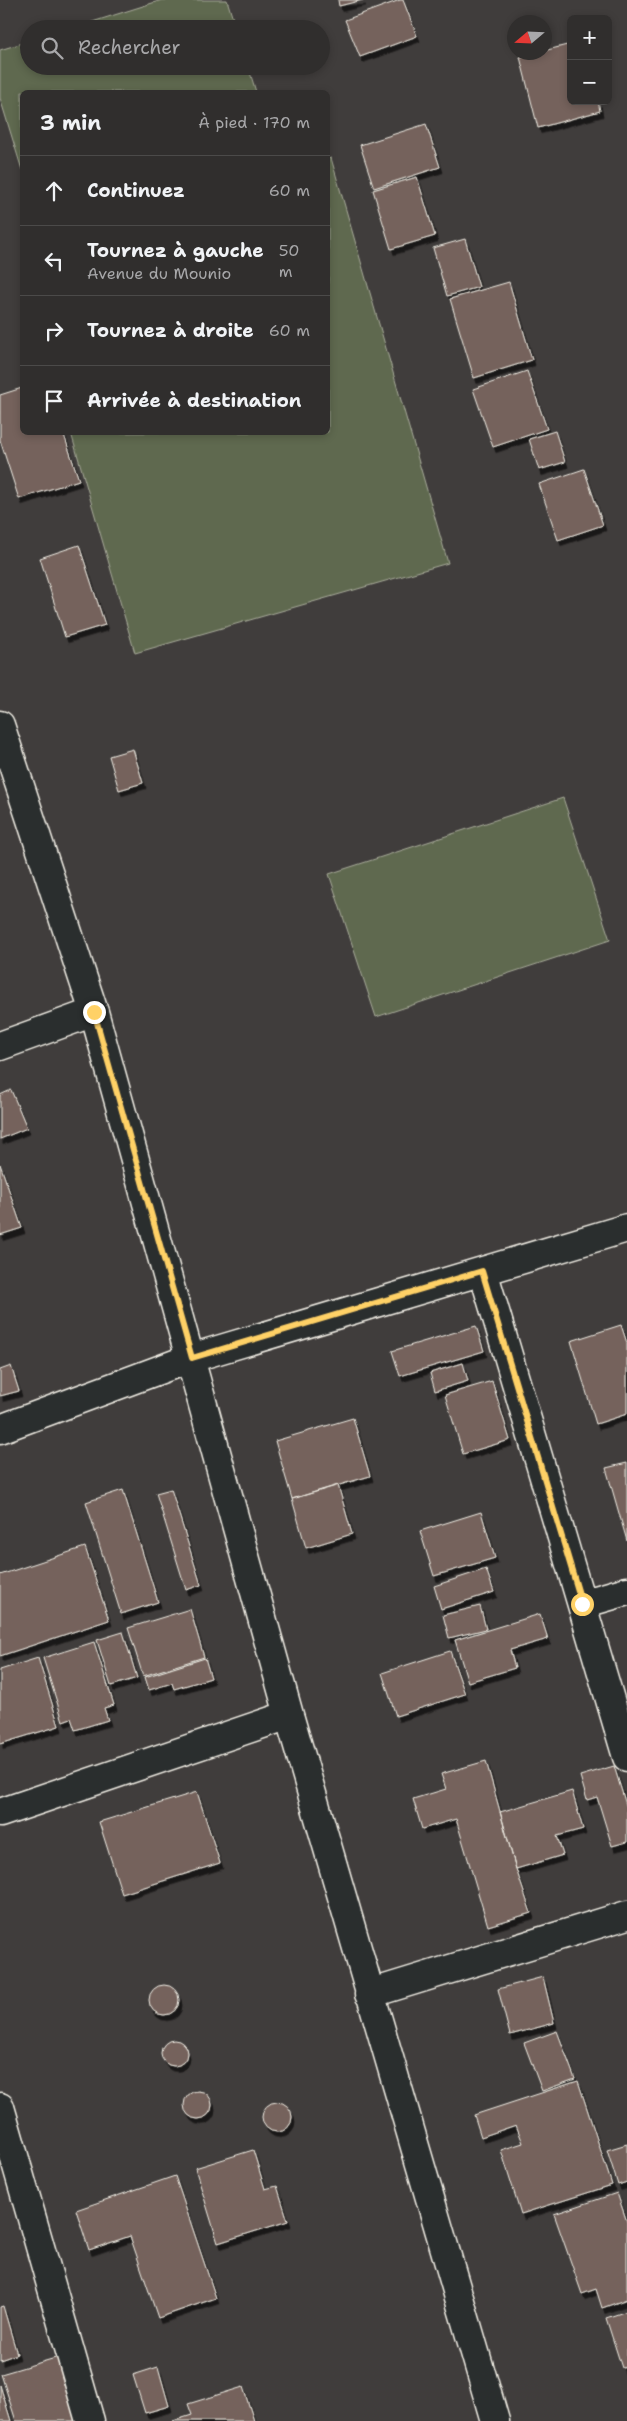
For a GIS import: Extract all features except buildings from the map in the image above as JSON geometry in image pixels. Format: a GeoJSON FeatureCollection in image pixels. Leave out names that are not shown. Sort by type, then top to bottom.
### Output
{"type":"FeatureCollection","features":[{"type":"Feature","properties":{"kind":"street"},"geometry":{"type":"LineString","coordinates":[[0,725],[94,1012],[192,1358],[289,1714],[369,1994],[495,2421]]}},
{"type":"Feature","properties":{"kind":"street"},"geometry":{"type":"LineString","coordinates":[[0,1046],[94,1012]]}},
{"type":"Feature","properties":{"kind":"street"},"geometry":{"type":"LineString","coordinates":[[0,1429],[192,1358],[627,1228]]}},
{"type":"Feature","properties":{"kind":"street"},"geometry":{"type":"LineString","coordinates":[[482,1271],[627,1757]]}},
{"type":"Feature","properties":{"kind":"street"},"geometry":{"type":"LineString","coordinates":[[582,1604],[627,1591]]}},
{"type":"Feature","properties":{"kind":"street"},"geometry":{"type":"LineString","coordinates":[[0,1813],[289,1714]]}},
{"type":"Feature","properties":{"kind":"street"},"geometry":{"type":"LineString","coordinates":[[369,1994],[627,1915]]}},
{"type":"Feature","properties":{"kind":"street"},"geometry":{"type":"LineString","coordinates":[[0,2107],[90,2421]]}},
{"type":"Feature","properties":{"kind":"green space"},"geometry":{"type":"Polygon","coordinates":[[[162,0],[227,0],[233,20],[99,20],[162,0]]]}},
{"type":"Feature","properties":{"kind":"green space"},"geometry":{"type":"Polygon","coordinates":[[[20,44],[20,75],[251,75],[255,90],[20,90],[20,163],[0,98],[0,50],[20,44]]]}},
{"type":"Feature","properties":{"kind":"green space"},"geometry":{"type":"Polygon","coordinates":[[[330,158],[448,563],[135,653],[72,435],[330,435],[330,158]]]}},
{"type":"Feature","properties":{"kind":"green space"},"geometry":{"type":"Polygon","coordinates":[[[563,798],[610,940],[376,1017],[329,874],[563,798]]]}},
{"type":"Feature","properties":{"kind":"route"},"geometry":{"type":"LineString","coordinates":[[94,1012],[192,1358],[482,1271],[582,1604]]}}]}
